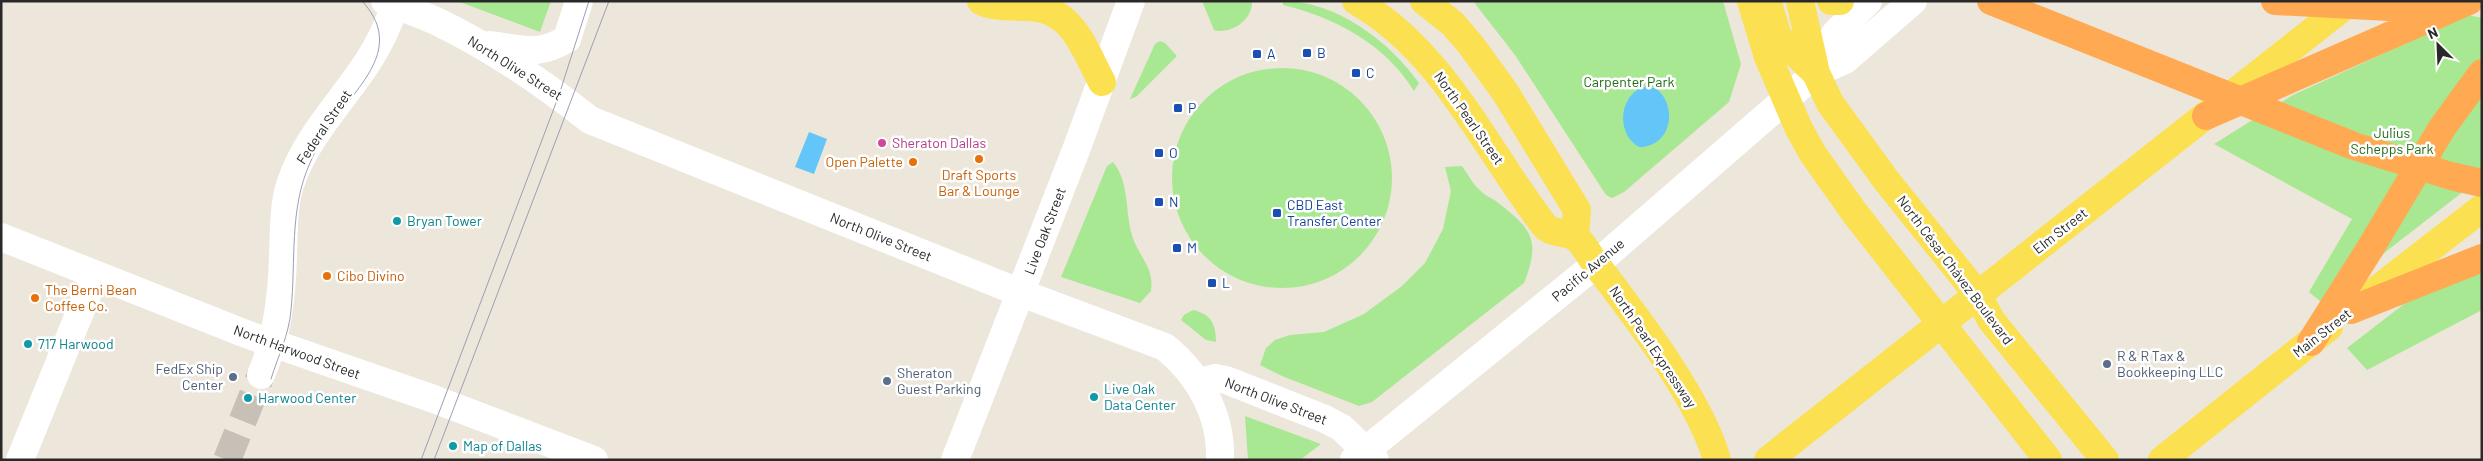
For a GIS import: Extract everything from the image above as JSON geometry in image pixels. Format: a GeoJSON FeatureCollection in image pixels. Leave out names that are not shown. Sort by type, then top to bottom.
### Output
{"type":"FeatureCollection","features":[{"type":"Feature","properties":{"kind":"highway"},"geometry":{"type":"LineString","coordinates":[[1991,1],[2354,146],[2451,176],[2482,183]]}},
{"type":"Feature","properties":{"kind":"highway"},"geometry":{"type":"LineString","coordinates":[[2275,1],[2482,12]]}},
{"type":"Feature","properties":{"kind":"highway"},"geometry":{"type":"LineString","coordinates":[[2206,116],[2469,1]]}},
{"type":"Feature","properties":{"kind":"highway"},"geometry":{"type":"LineString","coordinates":[[2311,342],[2371,247],[2442,128],[2482,73]]}},
{"type":"Feature","properties":{"kind":"highway"},"geometry":{"type":"LineString","coordinates":[[2351,310],[2482,258]]}},
{"type":"Feature","properties":{"kind":"main road"},"geometry":{"type":"LineString","coordinates":[[981,1],[998,6],[1043,7],[1052,11],[1071,26],[1102,82]]}},
{"type":"Feature","properties":{"kind":"main road","name":"North Pearl Street"},"geometry":{"type":"LineString","coordinates":[[1356,1],[1399,31],[1416,47],[1448,84],[1545,228],[1575,237]]}},
{"type":"Feature","properties":{"kind":"main road"},"geometry":{"type":"LineString","coordinates":[[1424,1],[1453,24],[1471,45],[1504,92],[1578,210],[1575,237],[1596,264]]}},
{"type":"Feature","properties":{"kind":"main road"},"geometry":{"type":"LineString","coordinates":[[1751,1],[1768,57],[1786,100],[1809,146],[1833,184],[2048,460]]}},
{"type":"Feature","properties":{"kind":"main road"},"geometry":{"type":"LineString","coordinates":[[1768,1],[1778,37],[1816,72]]}},
{"type":"Feature","properties":{"kind":"main road"},"geometry":{"type":"LineString","coordinates":[[1800,1],[1816,72]]}},
{"type":"Feature","properties":{"kind":"main road"},"geometry":{"type":"LineString","coordinates":[[1831,1],[1840,1]]}},
{"type":"Feature","properties":{"kind":"main road","name":"Elm Street"},"geometry":{"type":"LineString","coordinates":[[1768,460],[2351,1]]}},
{"type":"Feature","properties":{"kind":"main road","name":"North César Chávez Boulevard"},"geometry":{"type":"LineString","coordinates":[[1816,72],[1830,103],[1886,180],[1978,295],[1991,320],[2105,460]]}},
{"type":"Feature","properties":{"kind":"main road","name":"Main Street"},"geometry":{"type":"LineString","coordinates":[[2162,460],[2482,208]]}},
{"type":"Feature","properties":{"kind":"main road","name":"North Pearl Expressway"},"geometry":{"type":"LineString","coordinates":[[1596,264],[1689,398],[1717,460]]}},
{"type":"Feature","properties":{"kind":"street"},"geometry":{"type":"LineString","coordinates":[[478,44],[533,52],[551,49],[567,39],[579,1]]}},
{"type":"Feature","properties":{"kind":"street","name":"Live Oak Street"},"geometry":{"type":"LineString","coordinates":[[955,460],[1102,82],[1131,1]]}},
{"type":"Feature","properties":{"kind":"street","name":"Pacific Avenue"},"geometry":{"type":"LineString","coordinates":[[1365,457],[1596,264],[1786,100],[1816,72],[1835,34],[1868,1]]}},
{"type":"Feature","properties":{"kind":"street","name":"Pacific Avenue"},"geometry":{"type":"LineString","coordinates":[[1816,72],[1845,60],[1913,1]]}},
{"type":"Feature","properties":{"kind":"street","name":"North Olive Street"},"geometry":{"type":"LineString","coordinates":[[390,3],[438,22],[478,44],[550,88],[590,120],[1021,292],[1165,347],[1185,363],[1199,382],[1215,378],[1226,380],[1325,419],[1342,428],[1365,457]]}},
{"type":"Feature","properties":{"kind":"street","name":"Federal Street"},"geometry":{"type":"LineString","coordinates":[[261,375],[272,343],[281,307],[286,202],[289,186],[304,153],[379,44],[390,3]]}},
{"type":"Feature","properties":{"kind":"street","name":"North Harwood Street"},"geometry":{"type":"LineString","coordinates":[[1,237],[272,343],[431,398],[594,460]]}},
{"type":"Feature","properties":{"kind":"street"},"geometry":{"type":"LineString","coordinates":[[20,460],[95,275]]}},
{"type":"Feature","properties":{"kind":"street"},"geometry":{"type":"LineString","coordinates":[[1199,382],[1217,428],[1220,460]]}},
{"type":"Feature","properties":{"kind":"green space"},"geometry":{"type":"Polygon","coordinates":[[[457,1],[551,1],[540,32],[457,1]]]}},
{"type":"Feature","properties":{"kind":"green space"},"geometry":{"type":"Polygon","coordinates":[[[1202,1],[1252,1],[1249,14],[1240,24],[1234,28],[1221,31],[1214,30],[1202,1]]]}},
{"type":"Feature","properties":{"kind":"green space"},"geometry":{"type":"Polygon","coordinates":[[[1283,1],[1303,3],[1322,8],[1360,26],[1393,52],[1407,67],[1419,83],[1414,91],[1389,60],[1358,35],[1322,17],[1283,5],[1283,1]]]}},
{"type":"Feature","properties":{"kind":"green space","name":"Carpenter Park"},"geometry":{"type":"Polygon","coordinates":[[[1473,1],[1723,1],[1741,64],[1729,102],[1624,192],[1612,198],[1606,195],[1515,55],[1473,1]]]}},
{"type":"Feature","properties":{"kind":"green space","name":"Julius Schepps Park"},"geometry":{"type":"Polygon","coordinates":[[[2468,15],[2482,18],[2482,177],[2321,302],[2309,292],[2352,219],[2214,144],[2293,95],[2468,15]]]}},
{"type":"Feature","properties":{"kind":"green space"},"geometry":{"type":"Polygon","coordinates":[[[1160,41],[1165,43],[1177,56],[1136,97],[1130,99],[1155,44],[1160,41]]]}},
{"type":"Feature","properties":{"kind":"green space"},"geometry":{"type":"Polygon","coordinates":[[[1271,68],[1293,68],[1324,76],[1343,86],[1360,100],[1374,117],[1384,136],[1390,156],[1392,178],[1390,200],[1384,220],[1374,239],[1360,256],[1343,270],[1314,284],[1293,288],[1271,288],[1250,284],[1230,275],[1212,263],[1197,248],[1185,230],[1176,210],[1172,189],[1172,167],[1176,146],[1185,126],[1197,108],[1212,93],[1230,81],[1250,72],[1271,68]]]}},
{"type":"Feature","properties":{"kind":"green space"},"geometry":{"type":"Polygon","coordinates":[[[1113,162],[1119,171],[1125,190],[1134,241],[1147,265],[1151,277],[1151,291],[1140,303],[1061,277],[1107,166],[1113,162]]]}},
{"type":"Feature","properties":{"kind":"green space"},"geometry":{"type":"Polygon","coordinates":[[[1462,166],[1478,189],[1509,211],[1530,236],[1532,256],[1524,283],[1372,402],[1359,406],[1282,376],[1260,365],[1266,348],[1275,340],[1290,335],[1324,332],[1364,314],[1402,286],[1425,263],[1443,229],[1451,191],[1445,167],[1462,166]]]}},
{"type":"Feature","properties":{"kind":"green space"},"geometry":{"type":"Polygon","coordinates":[[[2482,244],[2482,310],[2367,370],[2347,348],[2482,244]]]}},
{"type":"Feature","properties":{"kind":"green space"},"geometry":{"type":"Polygon","coordinates":[[[1193,310],[1204,314],[1211,321],[1215,330],[1216,342],[1206,340],[1181,320],[1184,315],[1193,310]]]}},
{"type":"Feature","properties":{"kind":"green space"},"geometry":{"type":"Polygon","coordinates":[[[1245,416],[1321,444],[1300,460],[1248,460],[1245,416]]]}},
{"type":"Feature","properties":{"kind":"water"},"geometry":{"type":"Polygon","coordinates":[[[1646,86],[1657,89],[1664,97],[1668,106],[1668,125],[1658,141],[1639,147],[1631,141],[1626,133],[1623,114],[1630,97],[1637,90],[1646,86]]]}},
{"type":"Feature","properties":{"kind":"water"},"geometry":{"type":"Polygon","coordinates":[[[809,132],[827,139],[814,174],[795,167],[809,132]]]}},
{"type":"Feature","properties":{"kind":"tunnel"},"geometry":{"type":"LineString","coordinates":[[227,460],[261,375]]}},
{"type":"Feature","properties":{"kind":"tram line"},"geometry":{"type":"LineString","coordinates":[[271,379],[286,337],[290,319],[294,235],[303,181],[323,138],[368,74],[375,61],[379,46],[379,32],[374,17],[362,1]]}},
{"type":"Feature","properties":{"kind":"tram line"},"geometry":{"type":"LineString","coordinates":[[421,460],[559,95],[589,1]]}},
{"type":"Feature","properties":{"kind":"tram line"},"geometry":{"type":"LineString","coordinates":[[434,460],[609,1]]}},
{"type":"Feature","properties":{"kind":"place","name":"B"},"geometry":{"type":"Point","coordinates":[1307,53]}},
{"type":"Feature","properties":{"kind":"place","name":"A"},"geometry":{"type":"Point","coordinates":[1257,54]}},
{"type":"Feature","properties":{"kind":"place","name":"C"},"geometry":{"type":"Point","coordinates":[1356,73]}},
{"type":"Feature","properties":{"kind":"place","name":"P"},"geometry":{"type":"Point","coordinates":[1178,108]}},
{"type":"Feature","properties":{"kind":"place","name":"Sheraton Dallas"},"geometry":{"type":"Point","coordinates":[882,143]}},
{"type":"Feature","properties":{"kind":"place","name":"O"},"geometry":{"type":"Point","coordinates":[1159,153]}},
{"type":"Feature","properties":{"kind":"place","name":"Draft Sports Bar & Lounge"},"geometry":{"type":"Point","coordinates":[979,159]}},
{"type":"Feature","properties":{"kind":"place","name":"Open Palette"},"geometry":{"type":"Point","coordinates":[913,162]}},
{"type":"Feature","properties":{"kind":"place","name":"N"},"geometry":{"type":"Point","coordinates":[1159,202]}},
{"type":"Feature","properties":{"kind":"place","name":"CBD East Transfer Center"},"geometry":{"type":"Point","coordinates":[1277,213]}},
{"type":"Feature","properties":{"kind":"place","name":"Bryan Tower"},"geometry":{"type":"Point","coordinates":[397,221]}},
{"type":"Feature","properties":{"kind":"place","name":"M"},"geometry":{"type":"Point","coordinates":[1177,248]}},
{"type":"Feature","properties":{"kind":"place","name":"Cibo Divino"},"geometry":{"type":"Point","coordinates":[327,276]}},
{"type":"Feature","properties":{"kind":"place","name":"L"},"geometry":{"type":"Point","coordinates":[1212,283]}},
{"type":"Feature","properties":{"kind":"place","name":"The Berni Bean Coffee Co."},"geometry":{"type":"Point","coordinates":[35,298]}},
{"type":"Feature","properties":{"kind":"place","name":"717 Harwood"},"geometry":{"type":"Point","coordinates":[28,344]}},
{"type":"Feature","properties":{"kind":"place","name":"R & R Tax & Bookkeeping LLC"},"geometry":{"type":"Point","coordinates":[2107,364]}},
{"type":"Feature","properties":{"kind":"place","name":"FedEx Ship Center"},"geometry":{"type":"Point","coordinates":[233,377]}},
{"type":"Feature","properties":{"kind":"place","name":"Sheraton Guest Parking"},"geometry":{"type":"Point","coordinates":[887,381]}},
{"type":"Feature","properties":{"kind":"place","name":"Live Oak Data Center"},"geometry":{"type":"Point","coordinates":[1094,397]}},
{"type":"Feature","properties":{"kind":"place","name":"Harwood Center"},"geometry":{"type":"Point","coordinates":[248,398]}},
{"type":"Feature","properties":{"kind":"place","name":"Map of Dallas"},"geometry":{"type":"Point","coordinates":[453,446]}}]}
